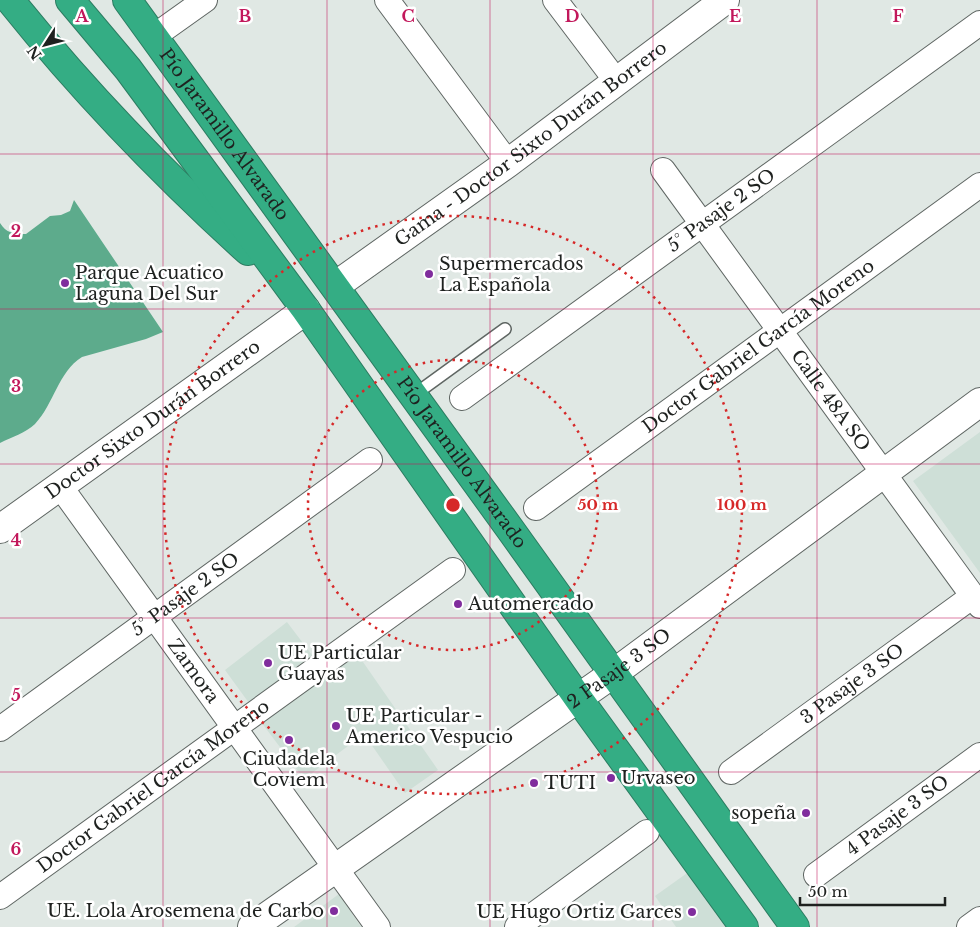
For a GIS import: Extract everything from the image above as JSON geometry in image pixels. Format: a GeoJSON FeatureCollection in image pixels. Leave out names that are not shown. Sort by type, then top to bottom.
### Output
{"type":"FeatureCollection","features":[{"type":"Feature","properties":{"kind":"highway"},"geometry":{"type":"LineString","coordinates":[[10,0],[47,46],[134,141],[299,300]]}},
{"type":"Feature","properties":{"kind":"highway"},"geometry":{"type":"LineString","coordinates":[[70,0],[128,69],[299,300],[578,698],[743,927]]}},
{"type":"Feature","properties":{"kind":"highway","name":"Pío Jaramillo Alvarado"},"geometry":{"type":"LineString","coordinates":[[127,0],[414,395],[795,927]]}},
{"type":"Feature","properties":{"kind":"street"},"geometry":{"type":"LineString","coordinates":[[78,0],[128,69]]}},
{"type":"Feature","properties":{"kind":"street"},"geometry":{"type":"LineString","coordinates":[[153,36],[205,0]]}},
{"type":"Feature","properties":{"kind":"street"},"geometry":{"type":"LineString","coordinates":[[387,0],[508,163]]}},
{"type":"Feature","properties":{"kind":"street"},"geometry":{"type":"LineString","coordinates":[[555,0],[617,82]]}},
{"type":"Feature","properties":{"kind":"street","name":"Gama - Doctor Sixto Durán Borrero"},"geometry":{"type":"LineString","coordinates":[[335,286],[508,163],[725,0]]}},
{"type":"Feature","properties":{"kind":"street","name":"5° Pasaje 2 SO"},"geometry":{"type":"LineString","coordinates":[[462,398],[980,23]]}},
{"type":"Feature","properties":{"kind":"street","name":"Calle 48A SO"},"geometry":{"type":"LineString","coordinates":[[663,170],[976,601]]}},
{"type":"Feature","properties":{"kind":"street","name":"Doctor Gabriel García Moreno"},"geometry":{"type":"LineString","coordinates":[[536,508],[980,185]]}},
{"type":"Feature","properties":{"kind":"street","name":"Doctor Sixto Durán Borrero"},"geometry":{"type":"LineString","coordinates":[[0,529],[60,486],[299,300]]}},
{"type":"Feature","properties":{"kind":"street","name":"2 Pasaje 3 SO"},"geometry":{"type":"LineString","coordinates":[[252,927],[614,673],[980,402]]}},
{"type":"Feature","properties":{"kind":"street","name":"5° Pasaje 2 SO"},"geometry":{"type":"LineString","coordinates":[[0,729],[370,460]]}},
{"type":"Feature","properties":{"kind":"street","name":"Zamora"},"geometry":{"type":"LineString","coordinates":[[60,486],[378,927]]}},
{"type":"Feature","properties":{"kind":"street","name":"Doctor Gabriel García Moreno"},"geometry":{"type":"LineString","coordinates":[[0,897],[453,570]]}},
{"type":"Feature","properties":{"kind":"street","name":"3 Pasaje 3 SO"},"geometry":{"type":"LineString","coordinates":[[731,772],[976,601]]}},
{"type":"Feature","properties":{"kind":"street","name":"4 Pasaje 3 SO"},"geometry":{"type":"LineString","coordinates":[[816,875],[980,755]]}},
{"type":"Feature","properties":{"kind":"street"},"geometry":{"type":"LineString","coordinates":[[517,927],[647,832]]}},
{"type":"Feature","properties":{"kind":"street"},"geometry":{"type":"LineString","coordinates":[[969,927],[980,919]]}},
{"type":"Feature","properties":{"kind":"lane"},"geometry":{"type":"LineString","coordinates":[[414,395],[505,329]]}},
{"type":"Feature","properties":{"kind":"shaded area","name":"Parque Acuatico Laguna Del Sur"},"geometry":{"type":"Polygon","coordinates":[[[74,200],[163,332],[146,339],[82,357],[67,371],[35,424],[0,443],[0,223],[11,232],[26,234],[50,216],[61,215],[70,211],[74,200]]]}},
{"type":"Feature","properties":{"kind":"shaded area"},"geometry":{"type":"Polygon","coordinates":[[[980,432],[980,573],[913,481],[980,432]]]}},
{"type":"Feature","properties":{"kind":"shaded area","name":"UE Particular Guayas"},"geometry":{"type":"Polygon","coordinates":[[[287,622],[312,655],[249,703],[225,670],[287,622]]]}},
{"type":"Feature","properties":{"kind":"shaded area","name":"UE Particular - Americo Vespucio"},"geometry":{"type":"Polygon","coordinates":[[[354,649],[438,770],[405,793],[364,734],[304,779],[258,718],[354,649]]]}},
{"type":"Feature","properties":{"kind":"shaded area","name":"UE Hugo Ortiz Garces"},"geometry":{"type":"Polygon","coordinates":[[[690,871],[730,927],[676,927],[655,896],[690,871]]]}},
{"type":"Feature","properties":{"kind":"shaded area","name":"UE. Lola Arosemena de Carbo"},"geometry":{"type":"Polygon","coordinates":[[[339,894],[361,927],[294,927],[339,894]]]}},
{"type":"Feature","properties":{"kind":"place","name":"Supermercados La Española"},"geometry":{"type":"Point","coordinates":[429,274]}},
{"type":"Feature","properties":{"kind":"place","name":"Parque Acuatico Laguna Del Sur"},"geometry":{"type":"Point","coordinates":[65,283]}},
{"type":"Feature","properties":{"kind":"place","name":"Automercado"},"geometry":{"type":"Point","coordinates":[458,604]}},
{"type":"Feature","properties":{"kind":"place","name":"UE Particular Guayas"},"geometry":{"type":"Point","coordinates":[268,663]}},
{"type":"Feature","properties":{"kind":"place","name":"UE Particular - Americo Vespucio"},"geometry":{"type":"Point","coordinates":[336,726]}},
{"type":"Feature","properties":{"kind":"place","name":"Ciudadela Coviem"},"geometry":{"type":"Point","coordinates":[289,740]}},
{"type":"Feature","properties":{"kind":"place","name":"Urvaseo"},"geometry":{"type":"Point","coordinates":[611,778]}},
{"type":"Feature","properties":{"kind":"place","name":"TUTI"},"geometry":{"type":"Point","coordinates":[534,783]}},
{"type":"Feature","properties":{"kind":"place","name":"sopeña"},"geometry":{"type":"Point","coordinates":[806,813]}},
{"type":"Feature","properties":{"kind":"place","name":"UE. Lola Arosemena de Carbo"},"geometry":{"type":"Point","coordinates":[334,911]}},
{"type":"Feature","properties":{"kind":"place","name":"UE Hugo Ortiz Garces"},"geometry":{"type":"Point","coordinates":[692,912]}}]}
